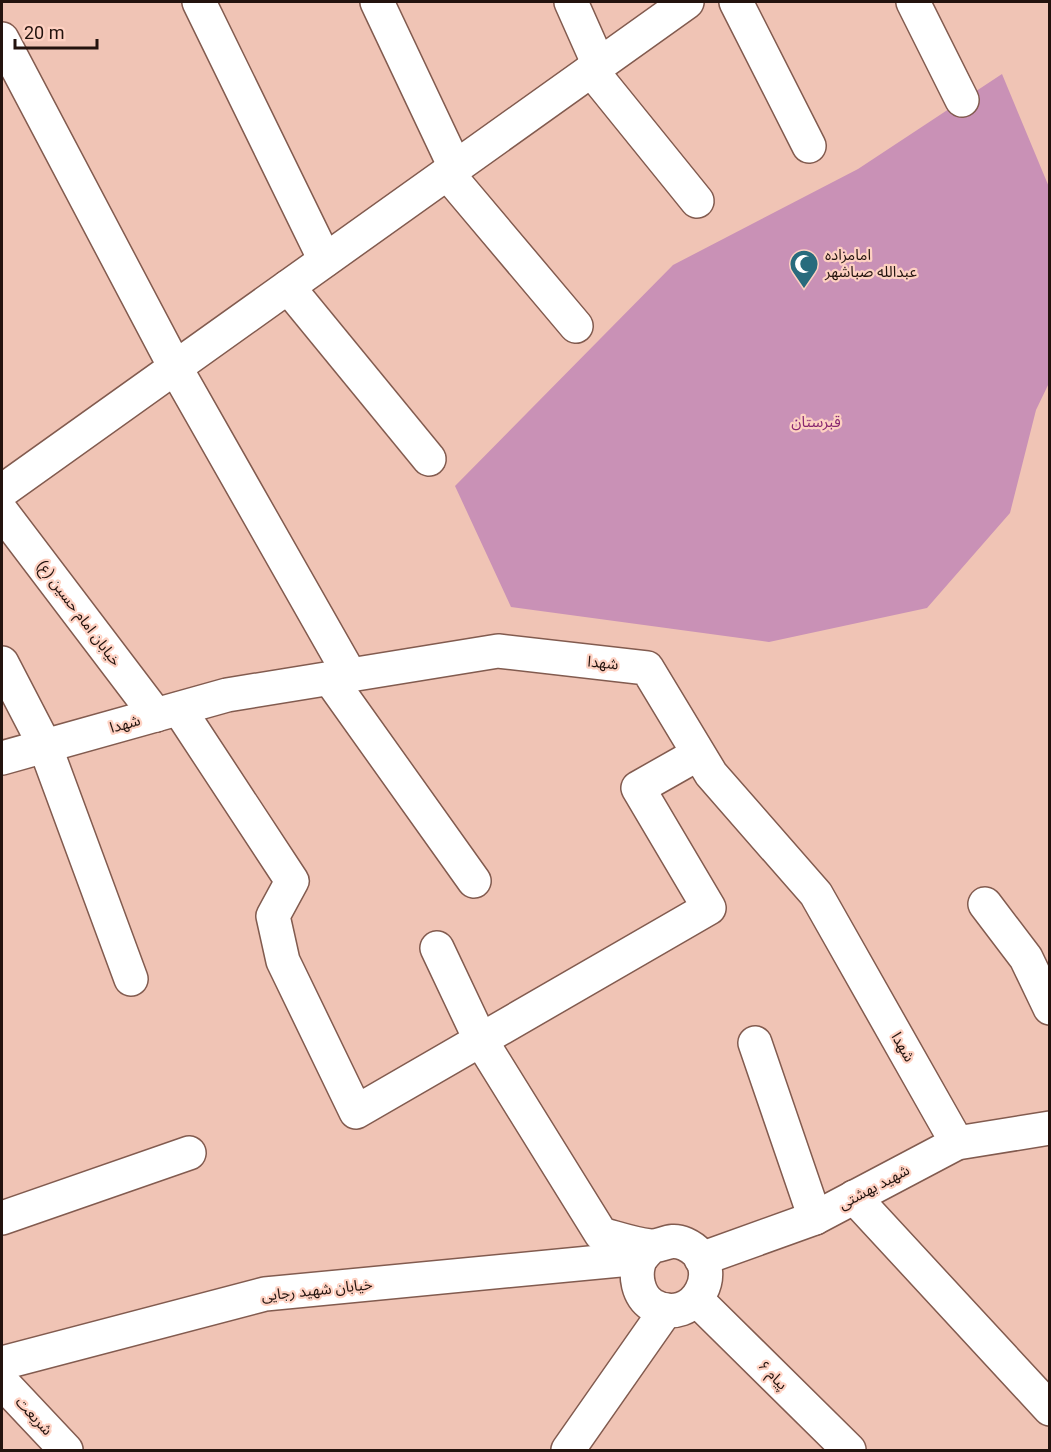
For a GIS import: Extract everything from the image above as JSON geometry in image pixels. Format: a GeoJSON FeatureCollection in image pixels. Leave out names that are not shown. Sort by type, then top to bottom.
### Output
{"type":"FeatureCollection","features":[{"type":"Feature","properties":{"kind":"street"},"geometry":{"type":"LineString","coordinates":[[199,2],[325,260]]}},
{"type":"Feature","properties":{"kind":"street"},"geometry":{"type":"LineString","coordinates":[[377,2],[451,170],[576,326]]}},
{"type":"Feature","properties":{"kind":"street"},"geometry":{"type":"LineString","coordinates":[[571,2],[595,68],[697,201]]}},
{"type":"Feature","properties":{"kind":"street"},"geometry":{"type":"LineString","coordinates":[[2,491],[687,2]]}},
{"type":"Feature","properties":{"kind":"street"},"geometry":{"type":"LineString","coordinates":[[736,2],[809,146]]}},
{"type":"Feature","properties":{"kind":"street"},"geometry":{"type":"LineString","coordinates":[[913,2],[962,100]]}},
{"type":"Feature","properties":{"kind":"street"},"geometry":{"type":"LineString","coordinates":[[2,39],[340,677],[474,881]]}},
{"type":"Feature","properties":{"kind":"street"},"geometry":{"type":"LineString","coordinates":[[288,287],[429,459]]}},
{"type":"Feature","properties":{"kind":"street","name":"خیابان امام حسین (ع)"},"geometry":{"type":"LineString","coordinates":[[2,512],[167,712],[292,880],[273,916],[283,961],[356,1112],[480,1039]]}},
{"type":"Feature","properties":{"kind":"street","name":"شهدا"},"geometry":{"type":"LineString","coordinates":[[2,758],[227,695],[498,651],[647,668],[711,774],[816,894],[957,1143]]}},
{"type":"Feature","properties":{"kind":"street"},"geometry":{"type":"LineString","coordinates":[[2,663],[45,746],[131,979]]}},
{"type":"Feature","properties":{"kind":"street"},"geometry":{"type":"LineString","coordinates":[[480,1039],[709,908],[638,788],[698,754]]}},
{"type":"Feature","properties":{"kind":"street"},"geometry":{"type":"LineString","coordinates":[[985,904],[1026,958],[1050,1008]]}},
{"type":"Feature","properties":{"kind":"street"},"geometry":{"type":"LineString","coordinates":[[436,948],[480,1039],[601,1234],[646,1252]]}},
{"type":"Feature","properties":{"kind":"street"},"geometry":{"type":"LineString","coordinates":[[754,1043],[815,1218]]}},
{"type":"Feature","properties":{"kind":"street","name":"شهید بهشتی"},"geometry":{"type":"LineString","coordinates":[[701,1259],[815,1218],[957,1143],[1050,1128]]}},
{"type":"Feature","properties":{"kind":"street"},"geometry":{"type":"LineString","coordinates":[[2,1218],[189,1153]]}},
{"type":"Feature","properties":{"kind":"street"},"geometry":{"type":"LineString","coordinates":[[854,1197],[1050,1409]]}},
{"type":"Feature","properties":{"kind":"street"},"geometry":{"type":"LineString","coordinates":[[668,1241],[684,1243],[698,1253],[701,1259],[705,1268],[705,1285],[697,1300],[683,1309],[666,1310],[651,1304],[640,1291],[636,1275],[646,1252],[668,1241]]}},
{"type":"Feature","properties":{"kind":"street","name":"خیابان شهید رجایی"},"geometry":{"type":"LineString","coordinates":[[2,1364],[265,1294],[646,1252]]}},
{"type":"Feature","properties":{"kind":"street","name":"پیام ۶"},"geometry":{"type":"LineString","coordinates":[[697,1300],[849,1450]]}},
{"type":"Feature","properties":{"kind":"street"},"geometry":{"type":"LineString","coordinates":[[568,1450],[666,1310]]}},
{"type":"Feature","properties":{"kind":"street","name":"شریعت"},"geometry":{"type":"LineString","coordinates":[[2,1382],[66,1450]]}},
{"type":"Feature","properties":{"kind":"green space","name":"قبرستان"},"geometry":{"type":"Polygon","coordinates":[[[1002,74],[1049,187],[1049,383],[1036,410],[1010,513],[927,608],[769,642],[511,607],[455,486],[673,265],[858,169],[1002,74]]]}},
{"type":"Feature","properties":{"kind":"place","name":"امامزاده عبدالله صباشهر"},"geometry":{"type":"Point","coordinates":[804,290]}}]}
